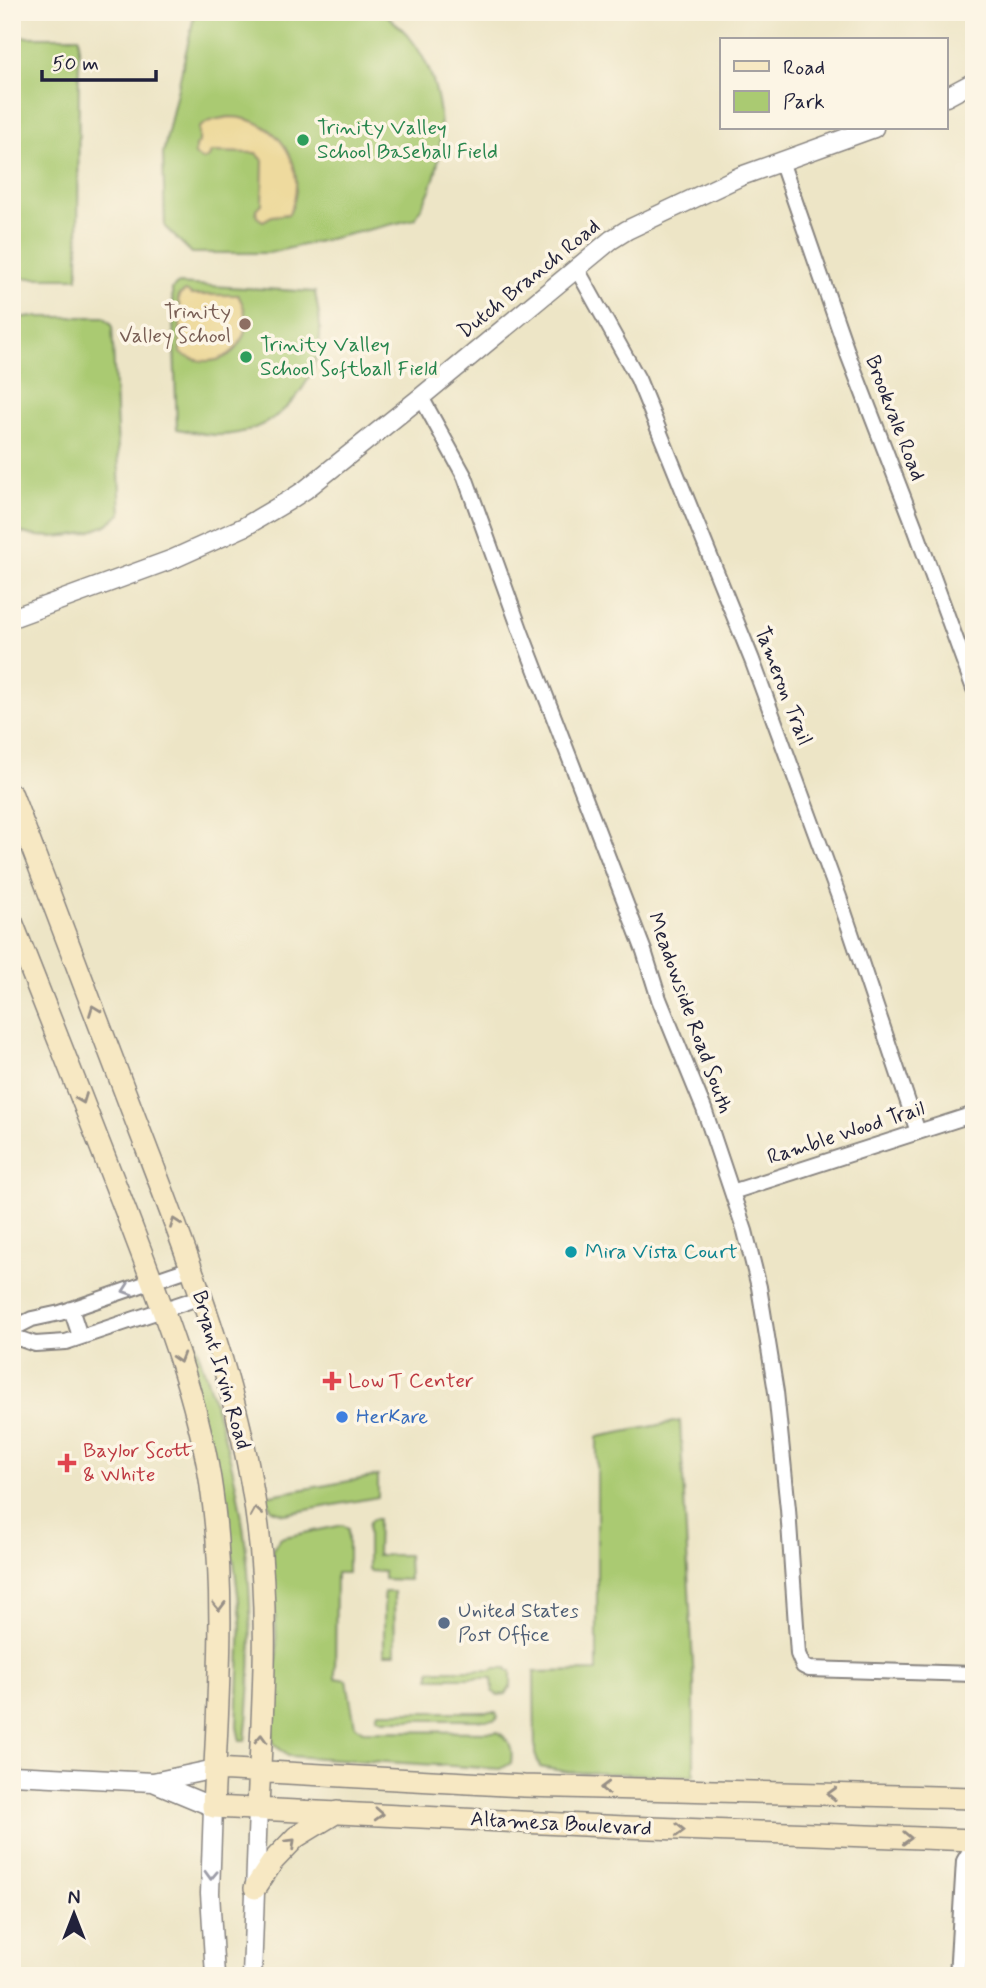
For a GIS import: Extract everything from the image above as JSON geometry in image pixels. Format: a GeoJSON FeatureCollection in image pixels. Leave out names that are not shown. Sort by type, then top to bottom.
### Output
{"type":"FeatureCollection","features":[{"type":"Feature","properties":{"kind":"main road","name":"Bryant Irvin Road"},"geometry":{"type":"LineString","coordinates":[[12,795],[191,1268],[234,1401],[245,1445],[258,1527],[264,1609],[258,1808]]}},
{"type":"Feature","properties":{"kind":"main road","name":"Bryant Irvin Road"},"geometry":{"type":"LineString","coordinates":[[12,922],[152,1281],[196,1415],[205,1452],[219,1565],[221,1657],[213,1807]]}},
{"type":"Feature","properties":{"kind":"main road","name":"Altamesa Boulevard"},"geometry":{"type":"LineString","coordinates":[[215,1769],[524,1786],[974,1798]]}},
{"type":"Feature","properties":{"kind":"main road","name":"Altamesa Boulevard"},"geometry":{"type":"LineString","coordinates":[[213,1807],[974,1842]]}},
{"type":"Feature","properties":{"kind":"main road"},"geometry":{"type":"LineString","coordinates":[[255,1888],[273,1861],[296,1836],[338,1812]]}},
{"type":"Feature","properties":{"kind":"street"},"geometry":{"type":"LineString","coordinates":[[948,96],[974,82]]}},
{"type":"Feature","properties":{"kind":"street","name":"Dutch Branch Road"},"geometry":{"type":"LineString","coordinates":[[12,618],[173,559],[244,527],[305,490],[627,230],[741,176],[868,130]]}},
{"type":"Feature","properties":{"kind":"street","name":"Brookvale Road"},"geometry":{"type":"LineString","coordinates":[[782,161],[849,357],[974,690]]}},
{"type":"Feature","properties":{"kind":"street","name":"Tameron Trail"},"geometry":{"type":"LineString","coordinates":[[577,269],[638,379],[752,660],[839,897],[918,1132]]}},
{"type":"Feature","properties":{"kind":"street","name":"Meadowside Road South"},"geometry":{"type":"LineString","coordinates":[[421,397],[465,477],[526,645],[644,951],[659,999],[704,1110],[745,1231],[759,1287],[776,1392],[788,1508],[798,1654],[803,1666],[809,1669],[974,1674]]}},
{"type":"Feature","properties":{"kind":"street","name":"Ramble Wood Trail"},"geometry":{"type":"LineString","coordinates":[[732,1192],[974,1114]]}},
{"type":"Feature","properties":{"kind":"street"},"geometry":{"type":"LineString","coordinates":[[12,1329],[32,1319],[71,1309],[191,1268]]}},
{"type":"Feature","properties":{"kind":"street"},"geometry":{"type":"LineString","coordinates":[[12,1336],[35,1345],[66,1342],[201,1297]]}},
{"type":"Feature","properties":{"kind":"street"},"geometry":{"type":"LineString","coordinates":[[71,1309],[80,1336]]}},
{"type":"Feature","properties":{"kind":"street","name":"Altamesa Boulevard"},"geometry":{"type":"LineString","coordinates":[[12,1775],[153,1782],[215,1769]]}},
{"type":"Feature","properties":{"kind":"street","name":"Altamesa Boulevard"},"geometry":{"type":"LineString","coordinates":[[153,1782],[213,1807]]}},
{"type":"Feature","properties":{"kind":"street","name":"Bryant Irvin Road"},"geometry":{"type":"LineString","coordinates":[[213,1807],[210,1893],[215,1976]]}},
{"type":"Feature","properties":{"kind":"street","name":"Bryant Irvin Road"},"geometry":{"type":"LineString","coordinates":[[252,1976],[258,1808]]}},
{"type":"Feature","properties":{"kind":"street"},"geometry":{"type":"LineString","coordinates":[[957,1976],[964,1861],[974,1842]]}},
{"type":"Feature","properties":{"kind":"green space","name":"Trinity Valley School Baseball Field"},"geometry":{"type":"Polygon","coordinates":[[[195,12],[384,12],[411,39],[422,55],[436,92],[440,112],[440,152],[436,171],[415,219],[269,253],[192,253],[165,227],[163,154],[195,12]]]}},
{"type":"Feature","properties":{"kind":"green space"},"geometry":{"type":"Polygon","coordinates":[[[12,37],[79,37],[78,278],[12,278],[12,37]]]}},
{"type":"Feature","properties":{"kind":"green space","name":"Trinity Valley School Softball Field"},"geometry":{"type":"Polygon","coordinates":[[[177,284],[315,292],[320,329],[311,374],[288,406],[272,419],[236,434],[215,435],[177,429],[172,289],[177,284]]]}},
{"type":"Feature","properties":{"kind":"green space"},"geometry":{"type":"Polygon","coordinates":[[[12,317],[104,317],[112,325],[121,514],[102,527],[81,534],[57,537],[33,535],[12,529],[12,317]]]}},
{"type":"Feature","properties":{"kind":"green space"},"geometry":{"type":"Polygon","coordinates":[[[185,1322],[191,1330],[218,1415],[235,1479],[241,1516],[251,1629],[245,1741],[240,1741],[237,1727],[241,1618],[234,1562],[182,1340],[180,1323],[185,1322]]]}},
{"type":"Feature","properties":{"kind":"green space"},"geometry":{"type":"Polygon","coordinates":[[[680,1421],[694,1683],[694,1776],[567,1772],[540,1767],[535,1754],[534,1672],[597,1671],[597,1437],[680,1421]]]}},
{"type":"Feature","properties":{"kind":"green space"},"geometry":{"type":"Polygon","coordinates":[[[378,1476],[378,1497],[285,1514],[272,1510],[265,1496],[378,1476]]]}},
{"type":"Feature","properties":{"kind":"green space"},"geometry":{"type":"Polygon","coordinates":[[[373,1519],[378,1519],[377,1555],[408,1555],[409,1580],[384,1579],[384,1572],[368,1569],[368,1528],[373,1519]]]}},
{"type":"Feature","properties":{"kind":"green space"},"geometry":{"type":"Polygon","coordinates":[[[343,1525],[348,1529],[348,1573],[336,1573],[335,1678],[347,1680],[355,1726],[363,1731],[498,1732],[510,1745],[511,1763],[501,1769],[288,1756],[275,1745],[272,1740],[277,1652],[272,1550],[280,1538],[343,1525]]]}},
{"type":"Feature","properties":{"kind":"green space"},"geometry":{"type":"Polygon","coordinates":[[[384,1592],[394,1592],[395,1654],[384,1654],[384,1592]]]}},
{"type":"Feature","properties":{"kind":"green space"},"geometry":{"type":"Polygon","coordinates":[[[507,1668],[507,1671],[511,1671],[511,1686],[506,1694],[498,1695],[493,1692],[492,1678],[430,1678],[432,1670],[507,1668]]]}},
{"type":"Feature","properties":{"kind":"green space"},"geometry":{"type":"Polygon","coordinates":[[[379,1712],[496,1712],[498,1717],[495,1720],[383,1720],[377,1717],[379,1712]]]}},
{"type":"Feature","properties":{"kind":"sand"},"geometry":{"type":"Polygon","coordinates":[[[229,117],[247,119],[263,126],[276,136],[286,149],[296,180],[295,197],[289,214],[272,216],[263,221],[257,217],[256,209],[262,204],[263,160],[256,153],[211,152],[209,157],[203,160],[195,155],[199,128],[209,122],[229,117]]]}},
{"type":"Feature","properties":{"kind":"sand"},"geometry":{"type":"Polygon","coordinates":[[[186,291],[192,295],[238,295],[246,325],[235,350],[211,361],[196,360],[180,353],[178,301],[179,295],[186,291]]]}},
{"type":"Feature","properties":{"kind":"place","name":"Trinity Valley School Baseball Field"},"geometry":{"type":"Point","coordinates":[303,140]}},
{"type":"Feature","properties":{"kind":"place","name":"Trinity Valley School"},"geometry":{"type":"Point","coordinates":[245,324]}},
{"type":"Feature","properties":{"kind":"place","name":"Trinity Valley School Softball Field"},"geometry":{"type":"Point","coordinates":[246,357]}},
{"type":"Feature","properties":{"kind":"place","name":"Mira Vista Court"},"geometry":{"type":"Point","coordinates":[571,1252]}},
{"type":"Feature","properties":{"kind":"place","name":"Low T Center"},"geometry":{"type":"Point","coordinates":[332,1381]}},
{"type":"Feature","properties":{"kind":"place","name":"HerKare"},"geometry":{"type":"Point","coordinates":[342,1417]}},
{"type":"Feature","properties":{"kind":"place","name":"Baylor Scott & White"},"geometry":{"type":"Point","coordinates":[67,1463]}},
{"type":"Feature","properties":{"kind":"place","name":"United States Post Office"},"geometry":{"type":"Point","coordinates":[444,1623]}}]}
